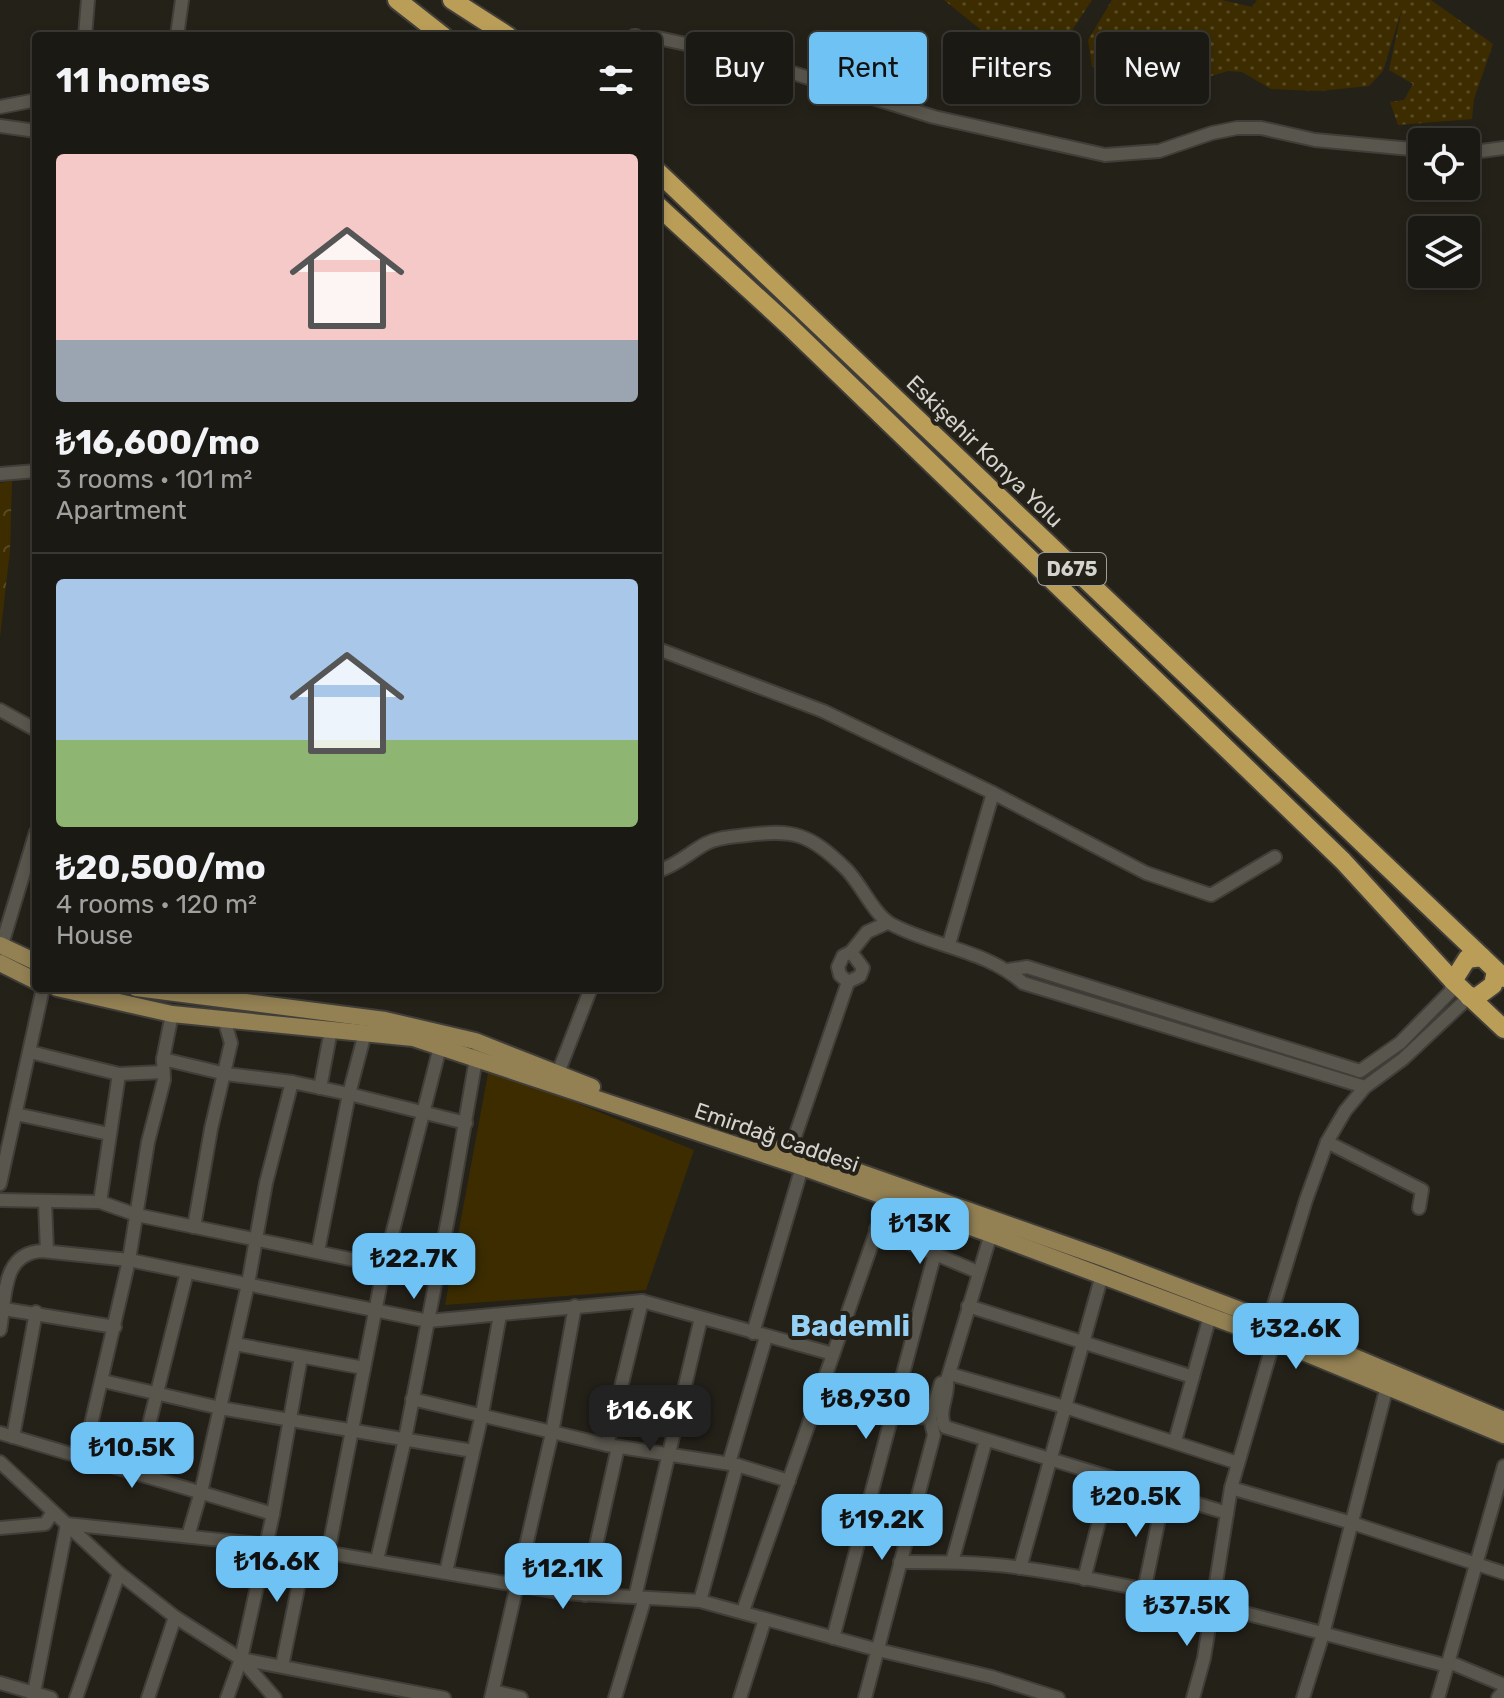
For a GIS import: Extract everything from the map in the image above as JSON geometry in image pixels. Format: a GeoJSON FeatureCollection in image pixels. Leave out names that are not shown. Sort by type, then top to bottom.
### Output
{"type":"FeatureCollection","features":[{"type":"Feature","properties":{"kind":"highway"},"geometry":{"type":"LineString","coordinates":[[397,0],[438,32]]}},
{"type":"Feature","properties":{"kind":"highway"},"geometry":{"type":"LineString","coordinates":[[452,0],[502,32]]}},
{"type":"Feature","properties":{"kind":"highway","name":"Eskişehir Konya Yolu"},"geometry":{"type":"LineString","coordinates":[[662,176],[1493,967]]}},
{"type":"Feature","properties":{"kind":"highway","name":"D675"},"geometry":{"type":"LineString","coordinates":[[662,210],[789,326],[1343,861],[1453,981],[1504,1029]]}},
{"type":"Feature","properties":{"kind":"highway"},"geometry":{"type":"LineString","coordinates":[[1453,981],[1467,959],[1493,967],[1493,985],[1478,996],[1469,997]]}},
{"type":"Feature","properties":{"kind":"main road"},"geometry":{"type":"LineString","coordinates":[[1,952],[32,961]]}},
{"type":"Feature","properties":{"kind":"main road"},"geometry":{"type":"LineString","coordinates":[[1,952],[32,978]]}},
{"type":"Feature","properties":{"kind":"main road","name":"Emirdağ Caddesi"},"geometry":{"type":"LineString","coordinates":[[75,992],[172,1014],[413,1038],[888,1198],[992,1227],[1269,1321],[1504,1420]]}},
{"type":"Feature","properties":{"kind":"main road","name":"Emirdağ Caddesi"},"geometry":{"type":"LineString","coordinates":[[167,992],[385,1020],[475,1041],[754,1149],[791,1148],[1504,1435]]}},
{"type":"Feature","properties":{"kind":"street"},"geometry":{"type":"LineString","coordinates":[[85,32],[88,0]]}},
{"type":"Feature","properties":{"kind":"street"},"geometry":{"type":"LineString","coordinates":[[178,32],[182,0]]}},
{"type":"Feature","properties":{"kind":"street"},"geometry":{"type":"LineString","coordinates":[[662,39],[732,54],[934,117],[1105,155],[1159,151],[1237,128],[1261,128],[1315,140],[1408,149]]}},
{"type":"Feature","properties":{"kind":"street"},"geometry":{"type":"LineString","coordinates":[[0,107],[32,101]]}},
{"type":"Feature","properties":{"kind":"street"},"geometry":{"type":"LineString","coordinates":[[0,126],[32,130]]}},
{"type":"Feature","properties":{"kind":"street"},"geometry":{"type":"LineString","coordinates":[[1480,151],[1504,148]]}},
{"type":"Feature","properties":{"kind":"street"},"geometry":{"type":"LineString","coordinates":[[0,474],[32,471]]}},
{"type":"Feature","properties":{"kind":"street"},"geometry":{"type":"LineString","coordinates":[[662,651],[823,711],[993,793],[1146,873],[1211,895],[1275,857]]}},
{"type":"Feature","properties":{"kind":"street"},"geometry":{"type":"LineString","coordinates":[[0,710],[32,728]]}},
{"type":"Feature","properties":{"kind":"street"},"geometry":{"type":"LineString","coordinates":[[949,944],[993,793]]}},
{"type":"Feature","properties":{"kind":"street"},"geometry":{"type":"LineString","coordinates":[[662,869],[706,843],[723,837],[769,832],[797,833],[847,869],[887,923],[949,944],[1008,970],[1023,983],[1365,1087]]}},
{"type":"Feature","properties":{"kind":"street"},"geometry":{"type":"LineString","coordinates":[[1,952],[32,846]]}},
{"type":"Feature","properties":{"kind":"street"},"geometry":{"type":"LineString","coordinates":[[848,982],[840,975],[838,967],[843,956],[851,952],[867,932],[887,923]]}},
{"type":"Feature","properties":{"kind":"street"},"geometry":{"type":"LineString","coordinates":[[791,1148],[848,982],[860,976],[863,968],[851,952]]}},
{"type":"Feature","properties":{"kind":"street"},"geometry":{"type":"LineString","coordinates":[[1008,970],[1027,967],[1360,1071]]}},
{"type":"Feature","properties":{"kind":"street"},"geometry":{"type":"LineString","coordinates":[[1360,1071],[1400,1043],[1450,992],[1453,981]]}},
{"type":"Feature","properties":{"kind":"street"},"geometry":{"type":"LineString","coordinates":[[0,1184],[5,1138],[16,1114],[42,992]]}},
{"type":"Feature","properties":{"kind":"street"},"geometry":{"type":"LineString","coordinates":[[558,1073],[589,992]]}},
{"type":"Feature","properties":{"kind":"street"},"geometry":{"type":"LineString","coordinates":[[1193,1698],[1204,1658],[1231,1488],[1274,1340],[1269,1321],[1327,1142],[1345,1111],[1365,1087],[1403,1059],[1469,997]]}},
{"type":"Feature","properties":{"kind":"street"},"geometry":{"type":"LineString","coordinates":[[83,1459],[129,1260],[172,1014]]}},
{"type":"Feature","properties":{"kind":"street"},"geometry":{"type":"LineString","coordinates":[[194,1227],[211,1129],[231,1043],[224,1019]]}},
{"type":"Feature","properties":{"kind":"street"},"geometry":{"type":"LineString","coordinates":[[320,1088],[331,1030]]}},
{"type":"Feature","properties":{"kind":"street"},"geometry":{"type":"LineString","coordinates":[[318,1251],[349,1094],[365,1033]]}},
{"type":"Feature","properties":{"kind":"street"},"geometry":{"type":"LineString","coordinates":[[377,1560],[405,1439],[466,1123],[477,1059],[475,1041]]}},
{"type":"Feature","properties":{"kind":"street"},"geometry":{"type":"LineString","coordinates":[[328,1553],[384,1266],[440,1047]]}},
{"type":"Feature","properties":{"kind":"street"},"geometry":{"type":"LineString","coordinates":[[30,1052],[119,1074],[163,1066],[292,1082],[466,1123]]}},
{"type":"Feature","properties":{"kind":"street"},"geometry":{"type":"LineString","coordinates":[[1360,1071],[1365,1087]]}},
{"type":"Feature","properties":{"kind":"street"},"geometry":{"type":"LineString","coordinates":[[100,1202],[119,1074]]}},
{"type":"Feature","properties":{"kind":"street"},"geometry":{"type":"LineString","coordinates":[[188,1536],[235,1344],[266,1183],[292,1082]]}},
{"type":"Feature","properties":{"kind":"street"},"geometry":{"type":"LineString","coordinates":[[16,1114],[109,1134]]}},
{"type":"Feature","properties":{"kind":"street"},"geometry":{"type":"LineString","coordinates":[[1327,1142],[1422,1190],[1419,1208]]}},
{"type":"Feature","properties":{"kind":"street"},"geometry":{"type":"LineString","coordinates":[[700,1601],[733,1464],[759,1335],[802,1167]]}},
{"type":"Feature","properties":{"kind":"street"},"geometry":{"type":"LineString","coordinates":[[743,1611],[888,1198]]}},
{"type":"Feature","properties":{"kind":"street"},"geometry":{"type":"LineString","coordinates":[[0,1200],[100,1202],[137,1215],[384,1266]]}},
{"type":"Feature","properties":{"kind":"street"},"geometry":{"type":"LineString","coordinates":[[45,1202],[47,1251]]}},
{"type":"Feature","properties":{"kind":"street"},"geometry":{"type":"LineString","coordinates":[[992,1227],[949,1377],[940,1418],[945,1427],[1227,1513]]}},
{"type":"Feature","properties":{"kind":"street"},"geometry":{"type":"LineString","coordinates":[[876,1229],[978,1272]]}},
{"type":"Feature","properties":{"kind":"street"},"geometry":{"type":"LineString","coordinates":[[0,1330],[10,1269],[19,1256],[29,1251],[47,1251],[129,1260],[428,1321],[642,1301],[833,1354]]}},
{"type":"Feature","properties":{"kind":"street"},"geometry":{"type":"LineString","coordinates":[[833,1638],[935,1253]]}},
{"type":"Feature","properties":{"kind":"street"},"geometry":{"type":"LineString","coordinates":[[137,1473],[187,1272]]}},
{"type":"Feature","properties":{"kind":"street"},"geometry":{"type":"LineString","coordinates":[[1020,1568],[1102,1275]]}},
{"type":"Feature","properties":{"kind":"street"},"geometry":{"type":"LineString","coordinates":[[585,1595],[642,1301]]}},
{"type":"Feature","properties":{"kind":"street"},"geometry":{"type":"LineString","coordinates":[[521,1698],[492,1694],[552,1433],[575,1306]]}},
{"type":"Feature","properties":{"kind":"street"},"geometry":{"type":"LineString","coordinates":[[968,1306],[1193,1377]]}},
{"type":"Feature","properties":{"kind":"street"},"geometry":{"type":"LineString","coordinates":[[4,1309],[115,1327]]}},
{"type":"Feature","properties":{"kind":"street"},"geometry":{"type":"LineString","coordinates":[[36,1312],[6,1435],[273,1514]]}},
{"type":"Feature","properties":{"kind":"street"},"geometry":{"type":"LineString","coordinates":[[446,1572],[482,1414],[500,1315]]}},
{"type":"Feature","properties":{"kind":"street"},"geometry":{"type":"LineString","coordinates":[[1175,1441],[1210,1316]]}},
{"type":"Feature","properties":{"kind":"street"},"geometry":{"type":"LineString","coordinates":[[615,1698],[701,1318]]}},
{"type":"Feature","properties":{"kind":"street"},"geometry":{"type":"LineString","coordinates":[[235,1344],[364,1368]]}},
{"type":"Feature","properties":{"kind":"street"},"geometry":{"type":"LineString","coordinates":[[227,1698],[241,1659],[273,1514],[301,1357]]}},
{"type":"Feature","properties":{"kind":"street"},"geometry":{"type":"LineString","coordinates":[[949,1377],[1065,1407],[1238,1463]]}},
{"type":"Feature","properties":{"kind":"street"},"geometry":{"type":"LineString","coordinates":[[865,1698],[934,1435],[930,1418],[942,1382],[949,1377]]}},
{"type":"Feature","properties":{"kind":"street"},"geometry":{"type":"LineString","coordinates":[[103,1381],[220,1408],[473,1451]]}},
{"type":"Feature","properties":{"kind":"street"},"geometry":{"type":"LineString","coordinates":[[1303,1698],[1323,1634],[1387,1386]]}},
{"type":"Feature","properties":{"kind":"street"},"geometry":{"type":"LineString","coordinates":[[412,1399],[612,1446],[733,1464],[789,1481]]}},
{"type":"Feature","properties":{"kind":"street"},"geometry":{"type":"LineString","coordinates":[[814,1407],[930,1418]]}},
{"type":"Feature","properties":{"kind":"street"},"geometry":{"type":"LineString","coordinates":[[952,1562],[986,1440]]}},
{"type":"Feature","properties":{"kind":"street"},"geometry":{"type":"LineString","coordinates":[[0,1462],[119,1573],[175,1617],[241,1659],[275,1698]]}},
{"type":"Feature","properties":{"kind":"street"},"geometry":{"type":"LineString","coordinates":[[1438,1698],[1504,1466]]}},
{"type":"Feature","properties":{"kind":"street"},"geometry":{"type":"LineString","coordinates":[[1084,1579],[1110,1479]]}},
{"type":"Feature","properties":{"kind":"street"},"geometry":{"type":"LineString","coordinates":[[1231,1488],[1352,1523],[1504,1573]]}},
{"type":"Feature","properties":{"kind":"street"},"geometry":{"type":"LineString","coordinates":[[1144,1591],[1164,1494]]}},
{"type":"Feature","properties":{"kind":"street"},"geometry":{"type":"LineString","coordinates":[[0,1528],[45,1524],[53,1512]]}},
{"type":"Feature","properties":{"kind":"street"},"geometry":{"type":"LineString","coordinates":[[67,1524],[306,1549],[585,1595],[700,1601],[878,1650],[992,1677],[1058,1698]]}},
{"type":"Feature","properties":{"kind":"street"},"geometry":{"type":"LineString","coordinates":[[34,1696],[67,1524]]}},
{"type":"Feature","properties":{"kind":"street"},"geometry":{"type":"LineString","coordinates":[[282,1666],[306,1549]]}},
{"type":"Feature","properties":{"kind":"street"},"geometry":{"type":"LineString","coordinates":[[900,1562],[952,1562],[1020,1568],[1213,1604],[1448,1664],[1504,1688],[1498,1698]]}},
{"type":"Feature","properties":{"kind":"street"},"geometry":{"type":"LineString","coordinates":[[76,1698],[119,1573]]}},
{"type":"Feature","properties":{"kind":"street"},"geometry":{"type":"LineString","coordinates":[[148,1698],[175,1617]]}},
{"type":"Feature","properties":{"kind":"street"},"geometry":{"type":"LineString","coordinates":[[740,1698],[765,1619]]}},
{"type":"Feature","properties":{"kind":"street"},"geometry":{"type":"LineString","coordinates":[[241,1659],[444,1698]]}},
{"type":"Feature","properties":{"kind":"street"},"geometry":{"type":"LineString","coordinates":[[0,1683],[34,1696],[51,1698]]}},
{"type":"Feature","properties":{"kind":"green space"},"geometry":{"type":"Polygon","coordinates":[[[944,0],[1092,0],[1071,32],[984,32],[944,0]]]}},
{"type":"Feature","properties":{"kind":"green space"},"geometry":{"type":"Polygon","coordinates":[[[1112,0],[1222,0],[1252,7],[1257,0],[1431,0],[1493,44],[1474,99],[1472,119],[1398,125],[1390,102],[1404,100],[1413,84],[1389,70],[1402,9],[1383,71],[1369,86],[1319,91],[1271,89],[1242,72],[1228,71],[1209,77],[1209,32],[1096,32],[1096,69],[1092,66],[1088,40],[1112,0]]]}},
{"type":"Feature","properties":{"kind":"green space"},"geometry":{"type":"Polygon","coordinates":[[[12,481],[10,550],[0,637],[0,483],[12,481]]]}},
{"type":"Feature","properties":{"kind":"green space"},"geometry":{"type":"Polygon","coordinates":[[[489,1068],[694,1150],[646,1290],[445,1305],[489,1068]]]}},
{"type":"Feature","properties":{"kind":"district","name":"Bademli"},"geometry":{"type":"Point","coordinates":[850,1326]}}]}
